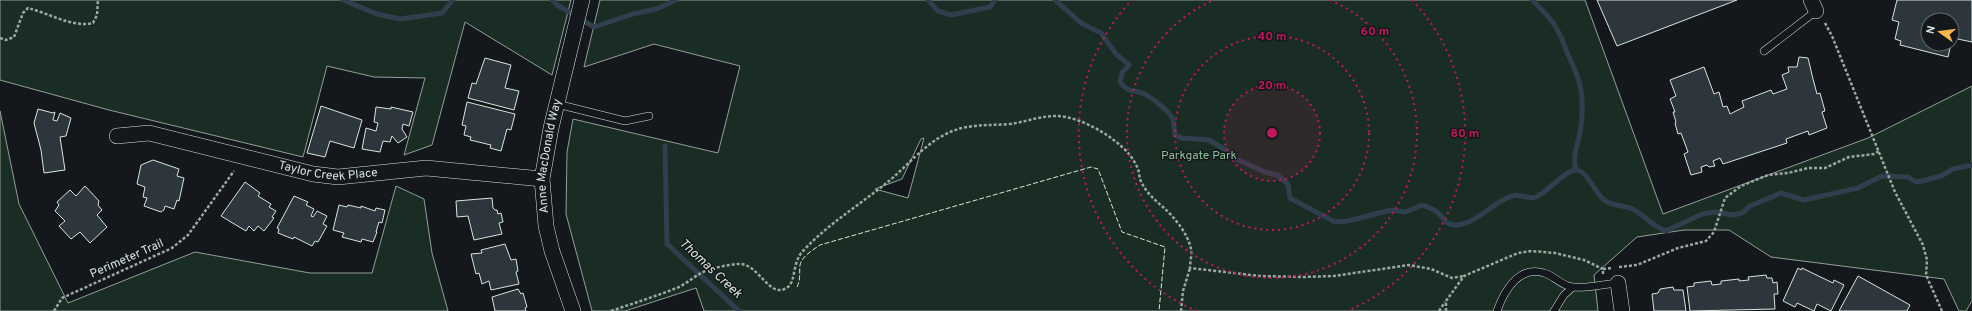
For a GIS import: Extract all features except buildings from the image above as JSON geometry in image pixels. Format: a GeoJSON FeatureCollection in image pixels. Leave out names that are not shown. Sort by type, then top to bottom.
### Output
{"type":"FeatureCollection","features":[{"type":"Feature","properties":{"kind":"street","name":"Anne MacDonald Way"},"geometry":{"type":"LineString","coordinates":[[573,311],[552,251],[546,226],[542,178],[557,104],[582,0]]}},
{"type":"Feature","properties":{"kind":"street","name":"Taylor Creek Place"},"geometry":{"type":"LineString","coordinates":[[117,136],[149,133],[313,174],[338,177],[426,168],[542,178]]}},
{"type":"Feature","properties":{"kind":"street"},"geometry":{"type":"LineString","coordinates":[[1611,283],[1622,311]]}},
{"type":"Feature","properties":{"kind":"lane"},"geometry":{"type":"LineString","coordinates":[[1764,52],[1814,5]]}},
{"type":"Feature","properties":{"kind":"lane"},"geometry":{"type":"LineString","coordinates":[[557,104],[625,121],[649,116]]}},
{"type":"Feature","properties":{"kind":"lane"},"geometry":{"type":"LineString","coordinates":[[1497,311],[1500,303],[1514,280],[1527,272],[1545,273],[1563,285],[1573,287],[1611,283]]}},
{"type":"Feature","properties":{"kind":"lane"},"geometry":{"type":"LineString","coordinates":[[1554,311],[1564,295],[1573,287]]}},
{"type":"Feature","properties":{"kind":"path"},"geometry":{"type":"LineString","coordinates":[[0,38],[6,40],[14,37],[23,13],[28,8],[76,24],[85,25],[93,23],[97,15],[98,0]]}},
{"type":"Feature","properties":{"kind":"path"},"geometry":{"type":"LineString","coordinates":[[1814,5],[1832,36],[1892,184],[1923,245],[1927,260],[1925,273],[1942,311]]}},
{"type":"Feature","properties":{"kind":"path"},"geometry":{"type":"LineString","coordinates":[[611,311],[677,288],[706,271],[740,264],[752,268],[776,290],[789,286],[794,278],[796,260],[804,249],[897,174],[932,143],[959,128],[973,125],[1010,124],[1056,116],[1084,122],[1110,138],[1129,154],[1136,164],[1141,180],[1147,191],[1173,218],[1184,233],[1191,249],[1190,268],[1182,296],[1181,311]]}},
{"type":"Feature","properties":{"kind":"path"},"geometry":{"type":"LineString","coordinates":[[1611,283],[1602,269],[1637,265],[1678,248],[1708,240],[1714,232],[1723,202],[1737,187],[1765,176],[1788,173],[1808,168],[1824,168],[1849,156],[1874,154],[1878,151]]}},
{"type":"Feature","properties":{"kind":"path","name":"Perimeter Trail"},"geometry":{"type":"LineString","coordinates":[[54,311],[62,298],[172,248],[177,244],[188,235],[244,157]]}},
{"type":"Feature","properties":{"kind":"path"},"geometry":{"type":"LineString","coordinates":[[1190,268],[1260,276],[1303,277],[1334,276],[1409,265],[1431,269],[1452,278],[1464,276]]}},
{"type":"Feature","properties":{"kind":"path"},"geometry":{"type":"LineString","coordinates":[[1438,311],[1446,301]]}},
{"type":"Feature","properties":{"kind":"green space"},"geometry":{"type":"Polygon","coordinates":[[[0,0],[571,0],[552,75],[465,22],[432,145],[404,155],[425,78],[374,77],[327,66],[303,157],[109,110],[0,80],[0,0]]]}},
{"type":"Feature","properties":{"kind":"green space","name":"Parkgate Park"},"geometry":{"type":"Polygon","coordinates":[[[600,0],[1585,0],[1663,214],[1868,138],[1972,86],[1972,301],[1966,311],[1959,311],[1944,279],[1771,257],[1729,230],[1684,230],[1637,237],[1594,275],[1598,311],[704,311],[696,288],[625,311],[592,311],[566,214],[567,152],[573,119],[718,153],[740,66],[654,44],[584,67],[600,0]],[[924,138],[921,139],[902,179],[875,189],[908,198],[924,138]]]}},
{"type":"Feature","properties":{"kind":"green space"},"geometry":{"type":"Polygon","coordinates":[[[0,111],[19,204],[68,303],[195,252],[310,273],[372,273],[396,186],[424,199],[432,253],[448,311],[0,311],[0,111]]]}},
{"type":"Feature","properties":{"kind":"waterway"},"geometry":{"type":"LineString","coordinates":[[343,0],[377,14],[400,19],[442,13],[453,0]]}},
{"type":"Feature","properties":{"kind":"waterway"},"geometry":{"type":"LineString","coordinates":[[552,0],[557,5],[594,27],[633,14],[656,9],[676,0]]}},
{"type":"Feature","properties":{"kind":"waterway"},"geometry":{"type":"LineString","coordinates":[[928,0],[938,11],[951,15],[990,7],[995,0]]}},
{"type":"Feature","properties":{"kind":"waterway"},"geometry":{"type":"LineString","coordinates":[[1055,0],[1081,23],[1101,33],[1116,54],[1129,65],[1122,73],[1120,82],[1128,89],[1146,95],[1155,100],[1164,108],[1173,120],[1175,135],[1181,138],[1209,140],[1226,150],[1236,159],[1265,172],[1277,175],[1288,184],[1290,198],[1335,222],[1348,221],[1391,210],[1406,212],[1422,205],[1436,212],[1449,224],[1463,224],[1512,196],[1518,195],[1530,198],[1536,197],[1562,177],[1576,170],[1584,174],[1604,200],[1635,210],[1656,226],[1666,231],[1702,214],[1715,212],[1733,215],[1742,213],[1750,206],[1781,193],[1804,200],[1858,188],[1882,176],[1908,177],[1916,182],[1941,176],[1953,169],[1972,165]]}},
{"type":"Feature","properties":{"kind":"waterway"},"geometry":{"type":"LineString","coordinates":[[1532,0],[1557,28],[1578,78],[1582,95],[1582,114],[1580,132],[1575,153],[1576,170]]}},
{"type":"Feature","properties":{"kind":"waterway","name":"Thomas Creek"},"geometry":{"type":"LineString","coordinates":[[665,146],[667,244],[739,311]]}},
{"type":"Feature","properties":{"kind":"fence"},"geometry":{"type":"LineString","coordinates":[[797,287],[801,262],[808,254],[820,245],[1091,167],[1098,169],[1122,232],[1165,247],[1159,311]]}}]}
